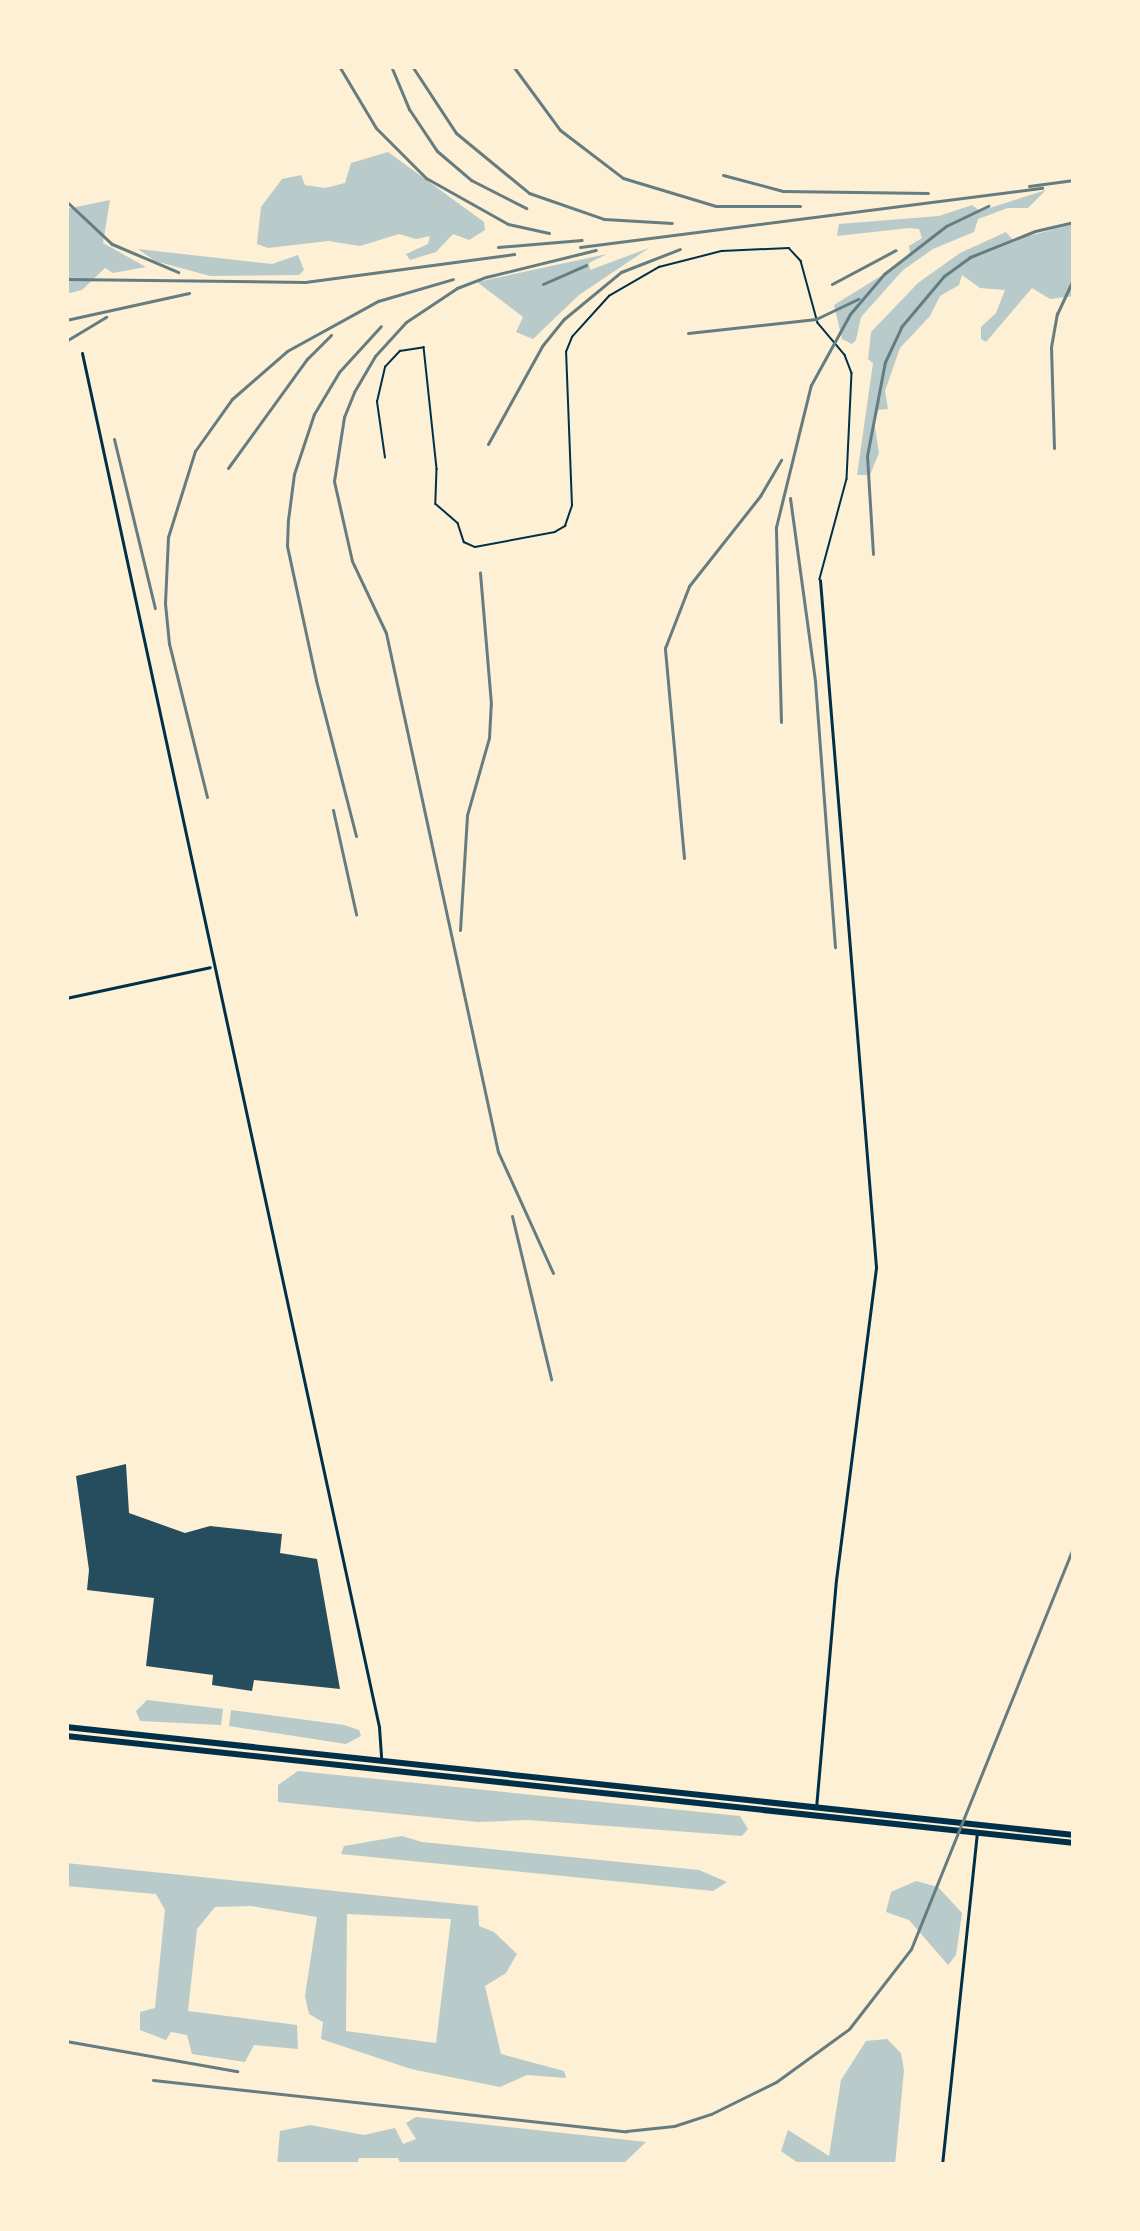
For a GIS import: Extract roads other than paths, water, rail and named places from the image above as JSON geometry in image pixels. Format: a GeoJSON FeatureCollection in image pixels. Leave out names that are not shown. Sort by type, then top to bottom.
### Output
{"type":"FeatureCollection","features":[{"type":"Feature","properties":{"kind":"main road"},"geometry":{"type":"LineString","coordinates":[[66,1732],[1074,1839]]}},
{"type":"Feature","properties":{"kind":"main road"},"geometry":{"type":"LineString","coordinates":[[816,1812],[1074,1839]]}},
{"type":"Feature","properties":{"kind":"street"},"geometry":{"type":"LineString","coordinates":[[82,353],[375,1710],[380,1767]]}},
{"type":"Feature","properties":{"kind":"street"},"geometry":{"type":"LineString","coordinates":[[816,1812],[836,1580],[876,1267],[820,580]]}},
{"type":"Feature","properties":{"kind":"street"},"geometry":{"type":"LineString","coordinates":[[66,998],[212,967]]}},
{"type":"Feature","properties":{"kind":"street"},"geometry":{"type":"LineString","coordinates":[[942,2165],[977,1832]]}},
{"type":"Feature","properties":{"kind":"lane"},"geometry":{"type":"LineString","coordinates":[[385,458],[377,402],[385,368],[400,351],[424,346],[436,454],[436,504],[458,523],[464,542],[476,547],[555,532],[565,526],[572,506],[566,408],[566,352],[572,337],[609,296],[659,267],[722,251],[789,248],[801,261],[818,323],[845,355],[852,373],[847,479],[820,580]]}},
{"type":"Feature","properties":{"kind":"railway"},"geometry":{"type":"LineString","coordinates":[[339,66],[376,128],[426,178],[508,224],[549,233]]}},
{"type":"Feature","properties":{"kind":"railway"},"geometry":{"type":"LineString","coordinates":[[391,66],[409,109],[437,151],[471,180],[526,208]]}},
{"type":"Feature","properties":{"kind":"railway"},"geometry":{"type":"LineString","coordinates":[[412,66],[456,133],[529,193],[604,219],[672,223]]}},
{"type":"Feature","properties":{"kind":"railway"},"geometry":{"type":"LineString","coordinates":[[513,66],[560,130],[623,178],[716,206],[800,206]]}},
{"type":"Feature","properties":{"kind":"railway"},"geometry":{"type":"LineString","coordinates":[[723,175],[783,191],[928,193]]}},
{"type":"Feature","properties":{"kind":"railway"},"geometry":{"type":"LineString","coordinates":[[1029,186],[1074,180]]}},
{"type":"Feature","properties":{"kind":"railway"},"geometry":{"type":"LineString","coordinates":[[580,247],[1042,188]]}},
{"type":"Feature","properties":{"kind":"railway"},"geometry":{"type":"LineString","coordinates":[[66,201],[112,244],[178,272]]}},
{"type":"Feature","properties":{"kind":"railway"},"geometry":{"type":"LineString","coordinates":[[781,722],[776,527],[811,385],[850,314],[884,274],[946,226],[988,206]]}},
{"type":"Feature","properties":{"kind":"railway"},"geometry":{"type":"LineString","coordinates":[[873,554],[867,456],[885,362],[901,327],[944,276],[970,257],[1035,231],[1074,222]]}},
{"type":"Feature","properties":{"kind":"railway"},"geometry":{"type":"LineString","coordinates":[[498,247],[582,240]]}},
{"type":"Feature","properties":{"kind":"railway"},"geometry":{"type":"LineString","coordinates":[[488,444],[542,346],[564,319],[621,272],[680,249]]}},
{"type":"Feature","properties":{"kind":"railway"},"geometry":{"type":"LineString","coordinates":[[553,1273],[498,1152],[386,633],[352,561],[334,481],[344,417],[354,392],[375,356],[406,322],[457,288],[486,277],[596,250]]}},
{"type":"Feature","properties":{"kind":"railway"},"geometry":{"type":"LineString","coordinates":[[832,284],[896,250]]}},
{"type":"Feature","properties":{"kind":"railway"},"geometry":{"type":"LineString","coordinates":[[66,279],[305,282],[514,254]]}},
{"type":"Feature","properties":{"kind":"railway"},"geometry":{"type":"LineString","coordinates":[[543,284],[586,265]]}},
{"type":"Feature","properties":{"kind":"railway"},"geometry":{"type":"LineString","coordinates":[[1054,448],[1051,347],[1057,314],[1074,278]]}},
{"type":"Feature","properties":{"kind":"railway"},"geometry":{"type":"LineString","coordinates":[[207,797],[169,644],[165,603],[168,537],[195,451],[232,399],[287,351],[378,301],[453,279]]}},
{"type":"Feature","properties":{"kind":"railway"},"geometry":{"type":"LineString","coordinates":[[66,320],[189,293]]}},
{"type":"Feature","properties":{"kind":"railway"},"geometry":{"type":"LineString","coordinates":[[688,333],[816,319],[858,299]]}},
{"type":"Feature","properties":{"kind":"railway"},"geometry":{"type":"LineString","coordinates":[[66,341],[106,317]]}},
{"type":"Feature","properties":{"kind":"railway"},"geometry":{"type":"LineString","coordinates":[[356,836],[287,546],[288,520],[294,474],[314,414],[339,372],[381,326]]}},
{"type":"Feature","properties":{"kind":"railway"},"geometry":{"type":"LineString","coordinates":[[228,468],[307,359],[331,335]]}},
{"type":"Feature","properties":{"kind":"railway"},"geometry":{"type":"LineString","coordinates":[[1074,437],[1074,646]]}},
{"type":"Feature","properties":{"kind":"railway"},"geometry":{"type":"LineString","coordinates":[[114,439],[155,608]]}},
{"type":"Feature","properties":{"kind":"railway"},"geometry":{"type":"LineString","coordinates":[[684,858],[665,648],[689,586],[760,496],[781,460]]}},
{"type":"Feature","properties":{"kind":"railway"},"geometry":{"type":"LineString","coordinates":[[790,498],[815,681],[835,947]]}},
{"type":"Feature","properties":{"kind":"railway"},"geometry":{"type":"LineString","coordinates":[[460,930],[467,815],[489,738],[491,704],[480,572]]}},
{"type":"Feature","properties":{"kind":"railway"},"geometry":{"type":"LineString","coordinates":[[333,810],[356,914]]}},
{"type":"Feature","properties":{"kind":"railway"},"geometry":{"type":"LineString","coordinates":[[512,1216],[551,1379]]}},
{"type":"Feature","properties":{"kind":"railway"},"geometry":{"type":"LineString","coordinates":[[153,2080],[626,2131],[674,2126],[711,2114],[776,2082],[849,2029],[911,1949],[1074,1545]]}},
{"type":"Feature","properties":{"kind":"railway"},"geometry":{"type":"LineString","coordinates":[[66,2041],[237,2071]]}}]}
